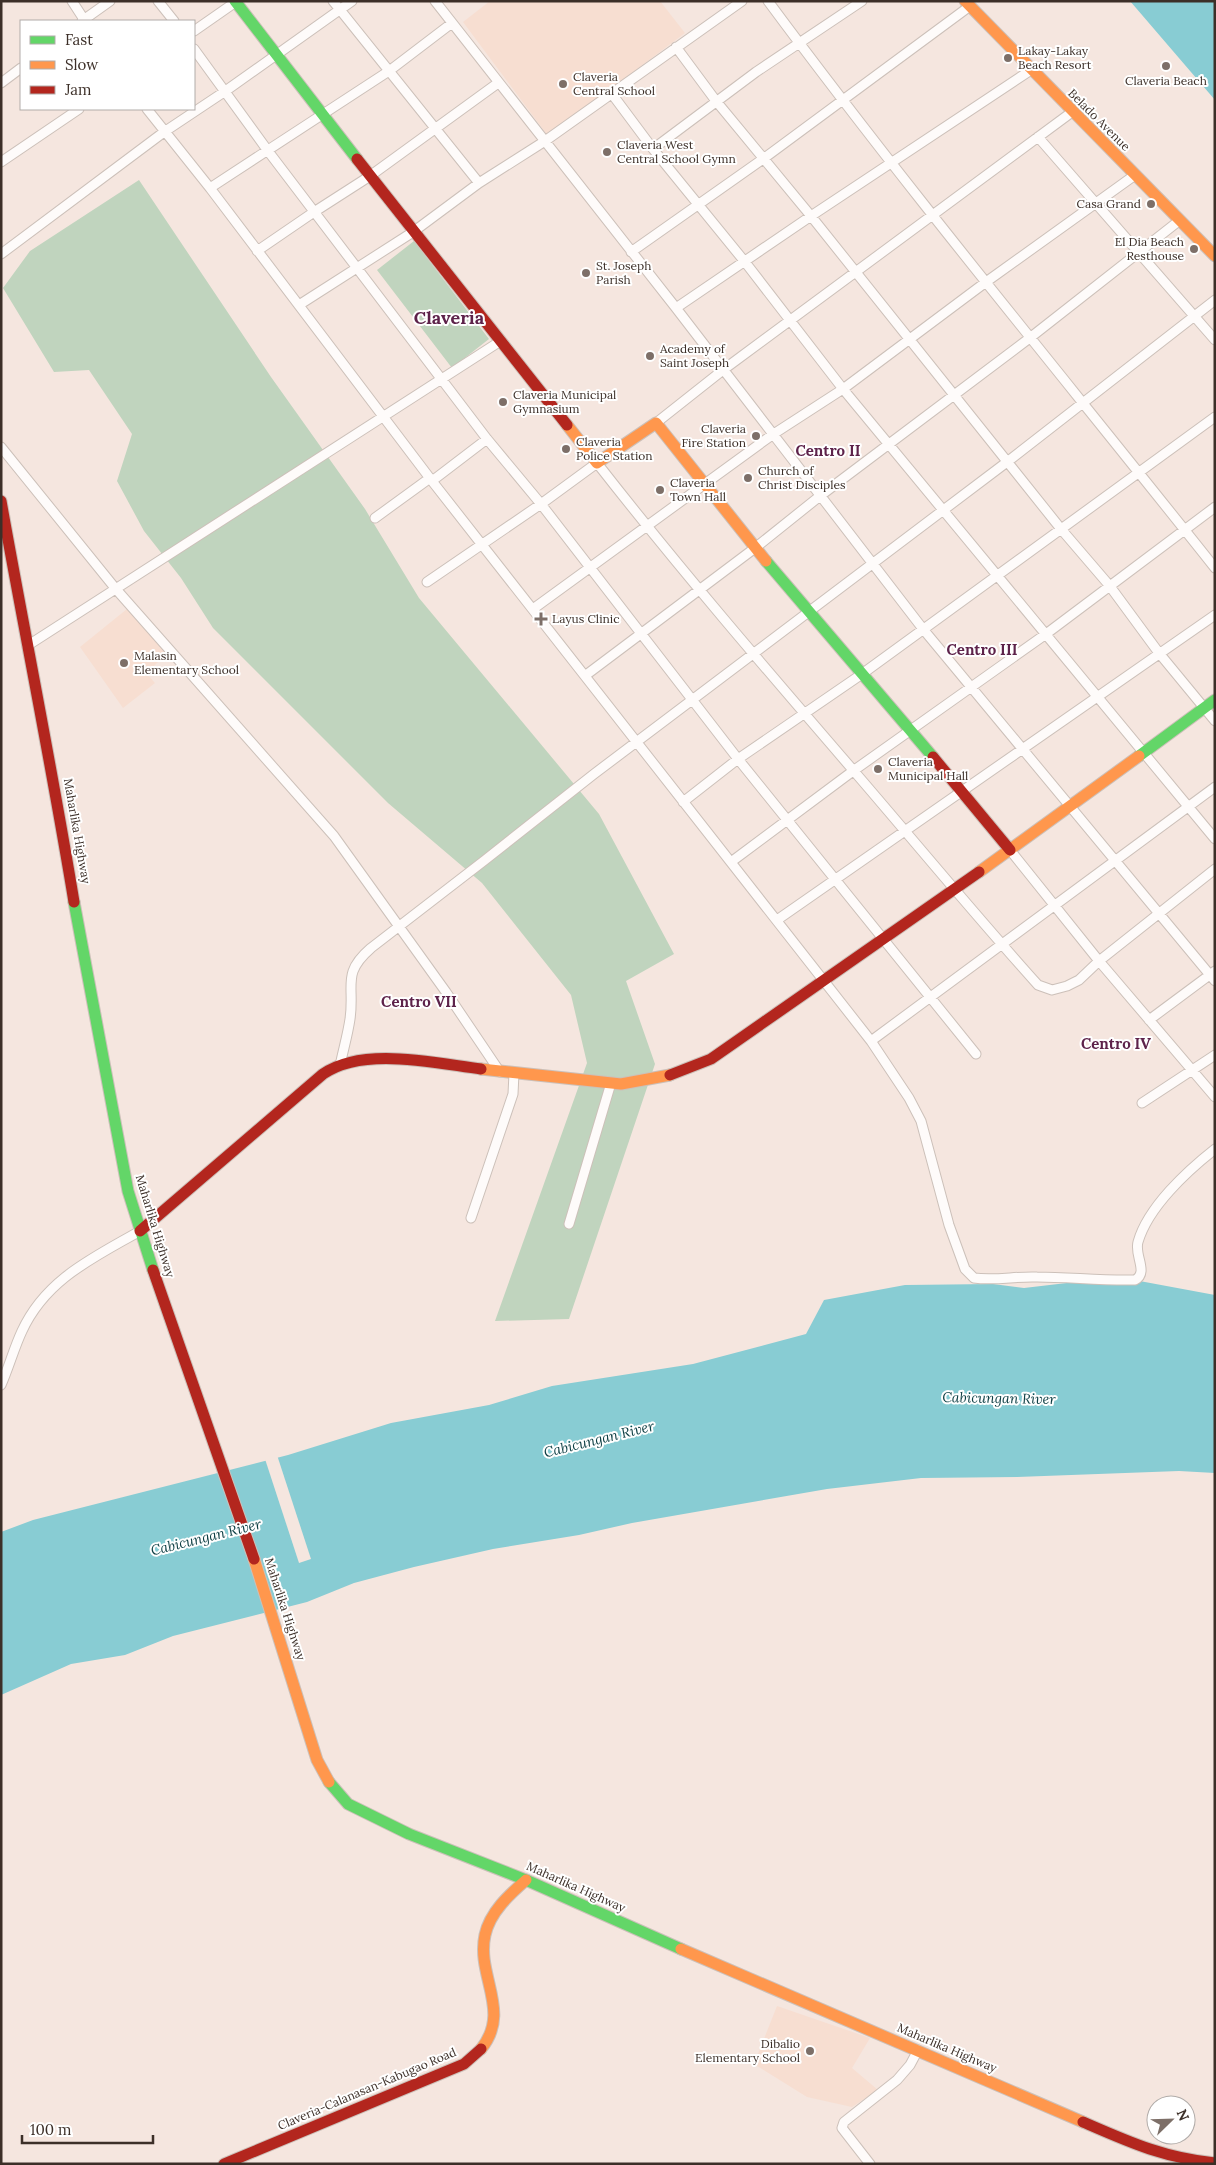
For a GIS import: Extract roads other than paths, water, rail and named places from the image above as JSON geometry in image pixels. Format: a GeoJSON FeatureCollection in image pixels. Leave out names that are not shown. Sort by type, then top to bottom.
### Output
{"type":"FeatureCollection","features":[{"type":"Feature","properties":{"kind":"main road"},"geometry":{"type":"LineString","coordinates":[[236,2],[499,342],[597,463],[656,423],[807,611],[963,792],[1010,850]]}},
{"type":"Feature","properties":{"kind":"main road","name":"Belado Avenue"},"geometry":{"type":"LineString","coordinates":[[967,4],[1215,256]]}},
{"type":"Feature","properties":{"kind":"main road","name":"Maharlika Highway"},"geometry":{"type":"LineString","coordinates":[[1,501],[27,646],[52,766],[86,970],[126,1182],[140,1231],[223,1466],[318,1760],[328,1781],[348,1804],[409,1834],[526,1880],[1143,2148],[1184,2162],[1215,2163]]}},
{"type":"Feature","properties":{"kind":"main road"},"geometry":{"type":"LineString","coordinates":[[140,1231],[323,1074],[341,1062],[352,1058],[385,1058],[612,1083],[648,1082],[672,1077],[711,1059],[1010,850],[1215,700]]}},
{"type":"Feature","properties":{"kind":"main road","name":"Claveria-Calanasan-Kabugao Road"},"geometry":{"type":"LineString","coordinates":[[224,2164],[464,2064],[476,2055],[491,2035],[495,2012],[493,1995],[484,1963],[485,1934],[500,1906],[526,1880]]}},
{"type":"Feature","properties":{"kind":"street"},"geometry":{"type":"LineString","coordinates":[[72,1],[83,20]]}},
{"type":"Feature","properties":{"kind":"street"},"geometry":{"type":"LineString","coordinates":[[85,20],[110,1]]}},
{"type":"Feature","properties":{"kind":"street"},"geometry":{"type":"LineString","coordinates":[[158,1],[173,20]]}},
{"type":"Feature","properties":{"kind":"street"},"geometry":{"type":"LineString","coordinates":[[333,1],[479,184]]}},
{"type":"Feature","properties":{"kind":"street"},"geometry":{"type":"LineString","coordinates":[[1,254],[164,132],[352,1]]}},
{"type":"Feature","properties":{"kind":"street"},"geometry":{"type":"LineString","coordinates":[[435,1],[676,308],[772,435],[970,688],[1023,748],[1115,862],[1213,976],[1149,1020]]}},
{"type":"Feature","properties":{"kind":"street"},"geometry":{"type":"LineString","coordinates":[[299,305],[413,232],[742,1]]}},
{"type":"Feature","properties":{"kind":"street"},"geometry":{"type":"LineString","coordinates":[[768,1],[890,163],[933,214],[1215,568]]}},
{"type":"Feature","properties":{"kind":"street"},"geometry":{"type":"LineString","coordinates":[[653,150],[716,101],[862,1]]}},
{"type":"Feature","properties":{"kind":"street"},"geometry":{"type":"LineString","coordinates":[[195,30],[236,2]]}},
{"type":"Feature","properties":{"kind":"street"},"geometry":{"type":"LineString","coordinates":[[631,252],[843,101],[967,4]]}},
{"type":"Feature","properties":{"kind":"street"},"geometry":{"type":"LineString","coordinates":[[210,188],[323,116],[389,71],[452,23]]}},
{"type":"Feature","properties":{"kind":"street"},"geometry":{"type":"LineString","coordinates":[[676,47],[716,101],[811,216],[1006,462],[1109,586],[1159,653],[1215,720]]}},
{"type":"Feature","properties":{"kind":"street"},"geometry":{"type":"LineString","coordinates":[[195,50],[268,151],[442,378],[487,440],[541,504],[738,759],[976,1054]]}},
{"type":"Feature","properties":{"kind":"street"},"geometry":{"type":"LineString","coordinates":[[1,83],[20,69]]}},
{"type":"Feature","properties":{"kind":"street"},"geometry":{"type":"LineString","coordinates":[[676,308],[1031,70]]}},
{"type":"Feature","properties":{"kind":"street"},"geometry":{"type":"LineString","coordinates":[[257,251],[370,176],[498,83]]}},
{"type":"Feature","properties":{"kind":"street"},"geometry":{"type":"LineString","coordinates":[[612,94],[653,150],[699,204],[843,389],[1215,839]]}},
{"type":"Feature","properties":{"kind":"street"},"geometry":{"type":"LineString","coordinates":[[1,162],[78,110]]}},
{"type":"Feature","properties":{"kind":"street"},"geometry":{"type":"LineString","coordinates":[[148,110],[210,188],[382,416],[871,1041],[919,1116],[949,1225],[966,1269],[974,1278],[993,1280],[1035,1276],[1103,1281],[1134,1280],[1138,1278],[1142,1271],[1137,1244],[1143,1228],[1160,1203],[1180,1180],[1215,1149]]}},
{"type":"Feature","properties":{"kind":"street"},"geometry":{"type":"LineString","coordinates":[[656,423],[723,370],[1072,112]]}},
{"type":"Feature","properties":{"kind":"street"},"geometry":{"type":"LineString","coordinates":[[1038,137],[1215,340]]}},
{"type":"Feature","properties":{"kind":"street"},"geometry":{"type":"LineString","coordinates":[[533,609],[772,435],[843,389],[1134,175]]}},
{"type":"Feature","properties":{"kind":"street"},"geometry":{"type":"LineString","coordinates":[[586,675],[700,591],[820,496],[952,394],[1031,337],[1180,220]]}},
{"type":"Feature","properties":{"kind":"street"},"geometry":{"type":"LineString","coordinates":[[341,1062],[350,1018],[350,980],[353,968],[364,954],[692,699],[1006,462],[1215,300]]}},
{"type":"Feature","properties":{"kind":"street"},"geometry":{"type":"LineString","coordinates":[[27,646],[499,342]]}},
{"type":"Feature","properties":{"kind":"street"},"geometry":{"type":"LineString","coordinates":[[683,802],[738,759],[862,674],[1215,417]]}},
{"type":"Feature","properties":{"kind":"street"},"geometry":{"type":"LineString","coordinates":[[375,518],[487,440]]}},
{"type":"Feature","properties":{"kind":"street"},"geometry":{"type":"LineString","coordinates":[[1,447],[115,588],[324,823],[399,925],[500,1072]]}},
{"type":"Feature","properties":{"kind":"street"},"geometry":{"type":"LineString","coordinates":[[427,582],[597,463],[700,591],[854,770],[953,889],[1038,985],[1048,990],[1060,989],[1072,984],[1215,869]]}},
{"type":"Feature","properties":{"kind":"street"},"geometry":{"type":"LineString","coordinates":[[731,862],[854,770],[1046,634],[1215,507]]}},
{"type":"Feature","properties":{"kind":"street"},"geometry":{"type":"LineString","coordinates":[[777,920],[1215,615]]}},
{"type":"Feature","properties":{"kind":"street"},"geometry":{"type":"LineString","coordinates":[[871,1041],[1215,787]]}},
{"type":"Feature","properties":{"kind":"street"},"geometry":{"type":"LineString","coordinates":[[1010,850],[1100,961],[1215,1097]]}},
{"type":"Feature","properties":{"kind":"street"},"geometry":{"type":"LineString","coordinates":[[1142,1103],[1215,1055]]}},
{"type":"Feature","properties":{"kind":"street"},"geometry":{"type":"LineString","coordinates":[[471,1218],[513,1094],[514,1073]]}},
{"type":"Feature","properties":{"kind":"street"},"geometry":{"type":"LineString","coordinates":[[569,1224],[612,1083]]}},
{"type":"Feature","properties":{"kind":"street"},"geometry":{"type":"LineString","coordinates":[[1,1385],[22,1331],[36,1305],[54,1285],[70,1272],[140,1231]]}},
{"type":"Feature","properties":{"kind":"street"},"geometry":{"type":"LineString","coordinates":[[870,2164],[842,2128],[844,2122],[897,2080],[910,2066],[918,2050]]}},
{"type":"Feature","properties":{"kind":"water"},"geometry":{"type":"Polygon","coordinates":[[[1130,1],[1215,1],[1215,100],[1130,1]]]}},
{"type":"Feature","properties":{"kind":"water","name":"Cabicungan River"},"geometry":{"type":"Polygon","coordinates":[[[1118,1277],[1215,1295],[1215,1473],[1179,1471],[1017,1477],[921,1478],[827,1489],[632,1523],[579,1535],[493,1549],[354,1583],[307,1602],[173,1636],[125,1655],[71,1664],[1,1695],[1,1532],[33,1520],[288,1455],[391,1423],[489,1405],[552,1386],[693,1364],[806,1334],[824,1300],[905,1285],[993,1284],[1024,1288],[1118,1277]]]}},
{"type":"Feature","properties":{"kind":"place","name":"Lakay-Lakay Beach Resort"},"geometry":{"type":"Point","coordinates":[1008,58]}},
{"type":"Feature","properties":{"kind":"place","name":"Claveria Beach"},"geometry":{"type":"Point","coordinates":[1166,66]}},
{"type":"Feature","properties":{"kind":"place","name":"Claveria Central School"},"geometry":{"type":"Point","coordinates":[563,84]}},
{"type":"Feature","properties":{"kind":"place","name":"Claveria West Central School Gymn"},"geometry":{"type":"Point","coordinates":[607,152]}},
{"type":"Feature","properties":{"kind":"place","name":"Casa Grand"},"geometry":{"type":"Point","coordinates":[1151,204]}},
{"type":"Feature","properties":{"kind":"place","name":"El Dia Beach Resthouse"},"geometry":{"type":"Point","coordinates":[1194,249]}},
{"type":"Feature","properties":{"kind":"place","name":"St. Joseph Parish"},"geometry":{"type":"Point","coordinates":[586,273]}},
{"type":"Feature","properties":{"kind":"place","name":"Academy of Saint Joseph"},"geometry":{"type":"Point","coordinates":[650,356]}},
{"type":"Feature","properties":{"kind":"place","name":"Claveria Municipal Gymnasium"},"geometry":{"type":"Point","coordinates":[503,402]}},
{"type":"Feature","properties":{"kind":"place","name":"Claveria Fire Station"},"geometry":{"type":"Point","coordinates":[756,436]}},
{"type":"Feature","properties":{"kind":"place","name":"Claveria Police Station"},"geometry":{"type":"Point","coordinates":[566,449]}},
{"type":"Feature","properties":{"kind":"place","name":"Church of Christ Disciples"},"geometry":{"type":"Point","coordinates":[748,478]}},
{"type":"Feature","properties":{"kind":"place","name":"Claveria Town Hall"},"geometry":{"type":"Point","coordinates":[660,490]}},
{"type":"Feature","properties":{"kind":"place","name":"Layus Clinic"},"geometry":{"type":"Point","coordinates":[541,619]}},
{"type":"Feature","properties":{"kind":"place","name":"Malasin Elementary School"},"geometry":{"type":"Point","coordinates":[124,663]}},
{"type":"Feature","properties":{"kind":"place","name":"Claveria Municipal Hall"},"geometry":{"type":"Point","coordinates":[878,769]}},
{"type":"Feature","properties":{"kind":"place","name":"Dibalio Elementary School"},"geometry":{"type":"Point","coordinates":[810,2051]}},
{"type":"Feature","properties":{"kind":"district","name":"Claveria"},"geometry":{"type":"Point","coordinates":[449,318]}},
{"type":"Feature","properties":{"kind":"district","name":"Centro II"},"geometry":{"type":"Point","coordinates":[828,451]}},
{"type":"Feature","properties":{"kind":"district","name":"Centro III"},"geometry":{"type":"Point","coordinates":[982,650]}},
{"type":"Feature","properties":{"kind":"district","name":"Centro VII"},"geometry":{"type":"Point","coordinates":[419,1002]}},
{"type":"Feature","properties":{"kind":"district","name":"Centro IV"},"geometry":{"type":"Point","coordinates":[1116,1044]}}]}
